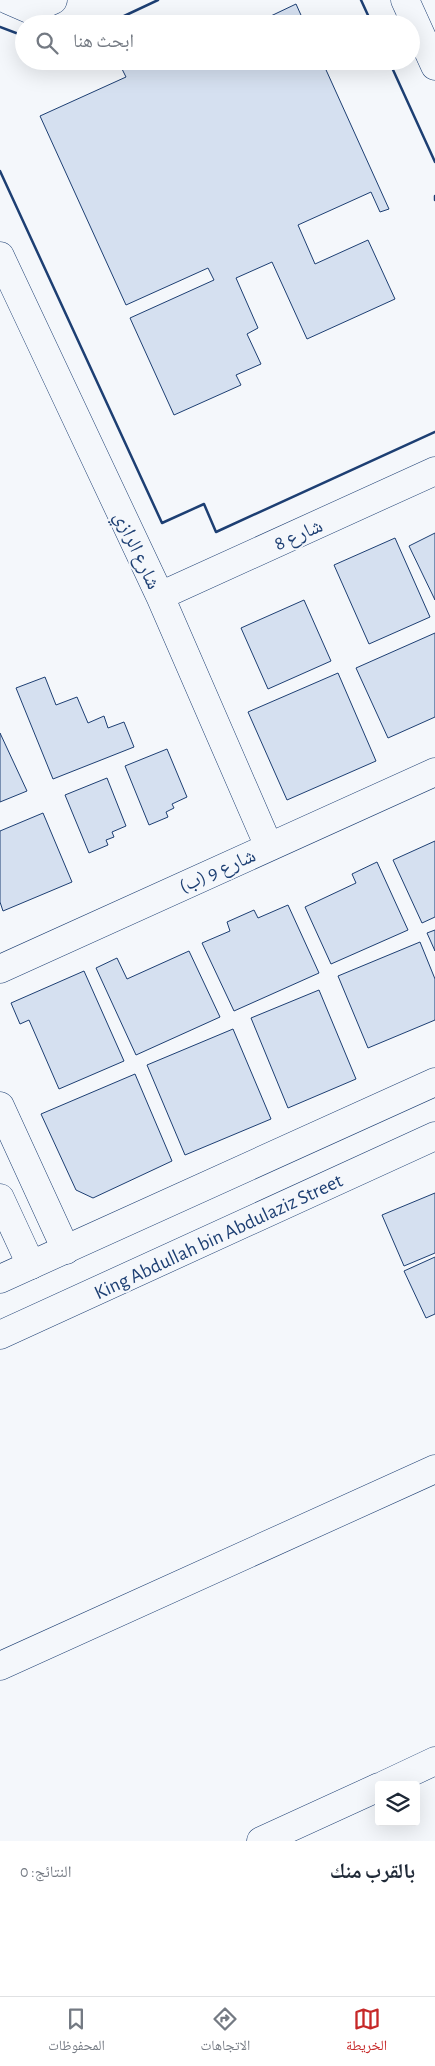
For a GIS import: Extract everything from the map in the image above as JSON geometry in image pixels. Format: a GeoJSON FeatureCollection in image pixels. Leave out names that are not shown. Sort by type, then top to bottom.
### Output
{"type":"FeatureCollection","features":[{"type":"Feature","properties":{"kind":"street"},"geometry":{"type":"LineString","coordinates":[[8,0],[31,10],[53,0]]}},
{"type":"Feature","properties":{"kind":"street"},"geometry":{"type":"LineString","coordinates":[[405,0],[412,15]]}},
{"type":"Feature","properties":{"kind":"street"},"geometry":{"type":"LineString","coordinates":[[420,33],[435,66]]}},
{"type":"Feature","properties":{"kind":"street","name":"شارع الرازي"},"geometry":{"type":"LineString","coordinates":[[0,256],[160,596],[269,847]]}},
{"type":"Feature","properties":{"kind":"street","name":"شارع 8"},"geometry":{"type":"LineString","coordinates":[[160,596],[435,471]]}},
{"type":"Feature","properties":{"kind":"street","name":"شارع 9 (ب)"},"geometry":{"type":"LineString","coordinates":[[0,969],[435,772]]}},
{"type":"Feature","properties":{"kind":"street"},"geometry":{"type":"LineString","coordinates":[[0,1279],[435,1082]]}},
{"type":"Feature","properties":{"kind":"street"},"geometry":{"type":"LineString","coordinates":[[0,1106],[66,1250]]}},
{"type":"Feature","properties":{"kind":"street","name":"King Abdullah bin Abdulaziz Street"},"geometry":{"type":"LineString","coordinates":[[0,1335],[435,1136]]}},
{"type":"Feature","properties":{"kind":"street"},"geometry":{"type":"LineString","coordinates":[[0,1198],[31,1265]]}},
{"type":"Feature","properties":{"kind":"street"},"geometry":{"type":"LineString","coordinates":[[0,1666],[435,1469]]}},
{"type":"Feature","properties":{"kind":"street"},"geometry":{"type":"LineString","coordinates":[[392,1781],[435,1761]]}},
{"type":"Feature","properties":{"kind":"street"},"geometry":{"type":"LineString","coordinates":[[261,1841],[291,1835],[375,1789]]}},
{"type":"Feature","properties":{"kind":"building"},"geometry":{"type":"Polygon","coordinates":[[[296,4],[301,15],[273,15],[296,4]]]}},
{"type":"Feature","properties":{"kind":"building"},"geometry":{"type":"Polygon","coordinates":[[[122,70],[326,70],[389,209],[380,212],[371,192],[298,225],[315,264],[368,240],[395,299],[307,339],[272,262],[236,278],[258,328],[247,334],[261,364],[236,375],[241,385],[174,415],[130,318],[214,280],[208,268],[126,305],[40,116],[126,77],[122,70]]]}},
{"type":"Feature","properties":{"kind":"building"},"geometry":{"type":"Polygon","coordinates":[[[435,533],[435,600],[409,546],[435,533]]]}},
{"type":"Feature","properties":{"kind":"building"},"geometry":{"type":"Polygon","coordinates":[[[395,538],[430,617],[369,644],[334,565],[395,538]]]}},
{"type":"Feature","properties":{"kind":"building"},"geometry":{"type":"Polygon","coordinates":[[[304,600],[331,661],[268,689],[241,628],[304,600]]]}},
{"type":"Feature","properties":{"kind":"building"},"geometry":{"type":"Polygon","coordinates":[[[435,633],[435,717],[388,738],[356,668],[435,633]]]}},
{"type":"Feature","properties":{"kind":"building"},"geometry":{"type":"Polygon","coordinates":[[[338,673],[376,761],[287,800],[248,712],[338,673]]]}},
{"type":"Feature","properties":{"kind":"building"},"geometry":{"type":"Polygon","coordinates":[[[45,677],[56,705],[77,697],[88,723],[104,716],[108,728],[124,722],[134,747],[53,779],[16,688],[45,677]]]}},
{"type":"Feature","properties":{"kind":"building"},"geometry":{"type":"Polygon","coordinates":[[[0,733],[27,791],[0,802],[0,733]]]}},
{"type":"Feature","properties":{"kind":"building"},"geometry":{"type":"Polygon","coordinates":[[[167,749],[187,797],[172,804],[174,808],[166,812],[168,817],[149,825],[125,766],[167,749]]]}},
{"type":"Feature","properties":{"kind":"building"},"geometry":{"type":"Polygon","coordinates":[[[107,778],[126,826],[112,832],[114,837],[106,840],[108,845],[89,853],[65,795],[107,778]]]}},
{"type":"Feature","properties":{"kind":"building"},"geometry":{"type":"Polygon","coordinates":[[[43,813],[72,882],[3,911],[0,902],[0,831],[43,813]]]}},
{"type":"Feature","properties":{"kind":"building"},"geometry":{"type":"Polygon","coordinates":[[[435,841],[435,917],[422,923],[393,860],[435,841]]]}},
{"type":"Feature","properties":{"kind":"building"},"geometry":{"type":"Polygon","coordinates":[[[377,862],[408,930],[331,964],[305,907],[356,883],[352,874],[377,862]]]}},
{"type":"Feature","properties":{"kind":"building"},"geometry":{"type":"Polygon","coordinates":[[[288,905],[319,973],[234,1011],[202,943],[230,931],[227,922],[254,910],[258,918],[288,905]]]}},
{"type":"Feature","properties":{"kind":"building"},"geometry":{"type":"Polygon","coordinates":[[[435,930],[435,951],[427,933],[435,930]]]}},
{"type":"Feature","properties":{"kind":"building"},"geometry":{"type":"Polygon","coordinates":[[[420,942],[435,979],[435,1020],[368,1048],[338,976],[420,942]]]}},
{"type":"Feature","properties":{"kind":"building"},"geometry":{"type":"Polygon","coordinates":[[[189,951],[220,1017],[136,1055],[96,968],[117,958],[127,979],[189,951]]]}},
{"type":"Feature","properties":{"kind":"building"},"geometry":{"type":"Polygon","coordinates":[[[84,971],[124,1061],[59,1089],[29,1020],[20,1024],[11,1003],[84,971]]]}},
{"type":"Feature","properties":{"kind":"building"},"geometry":{"type":"Polygon","coordinates":[[[319,990],[356,1079],[288,1108],[251,1018],[319,990]]]}},
{"type":"Feature","properties":{"kind":"building"},"geometry":{"type":"Polygon","coordinates":[[[233,1029],[271,1119],[185,1155],[147,1065],[233,1029]]]}},
{"type":"Feature","properties":{"kind":"building"},"geometry":{"type":"Polygon","coordinates":[[[135,1074],[172,1161],[93,1198],[76,1190],[41,1114],[135,1074]]]}},
{"type":"Feature","properties":{"kind":"building"},"geometry":{"type":"Polygon","coordinates":[[[435,1193],[435,1253],[404,1266],[382,1215],[435,1193]]]}},
{"type":"Feature","properties":{"kind":"building"},"geometry":{"type":"Polygon","coordinates":[[[435,1257],[435,1314],[426,1318],[404,1271],[435,1257]]]}},
{"type":"Feature","properties":{"kind":"wall"},"geometry":{"type":"LineString","coordinates":[[126,15],[158,0]]}},
{"type":"Feature","properties":{"kind":"wall"},"geometry":{"type":"LineString","coordinates":[[361,0],[368,15]]}},
{"type":"Feature","properties":{"kind":"wall"},"geometry":{"type":"LineString","coordinates":[[0,27],[15,33]]}},
{"type":"Feature","properties":{"kind":"wall"},"geometry":{"type":"LineString","coordinates":[[393,70],[435,162]]}},
{"type":"Feature","properties":{"kind":"wall"},"geometry":{"type":"LineString","coordinates":[[0,171],[162,523],[204,504],[216,532],[435,432]]}}]}
